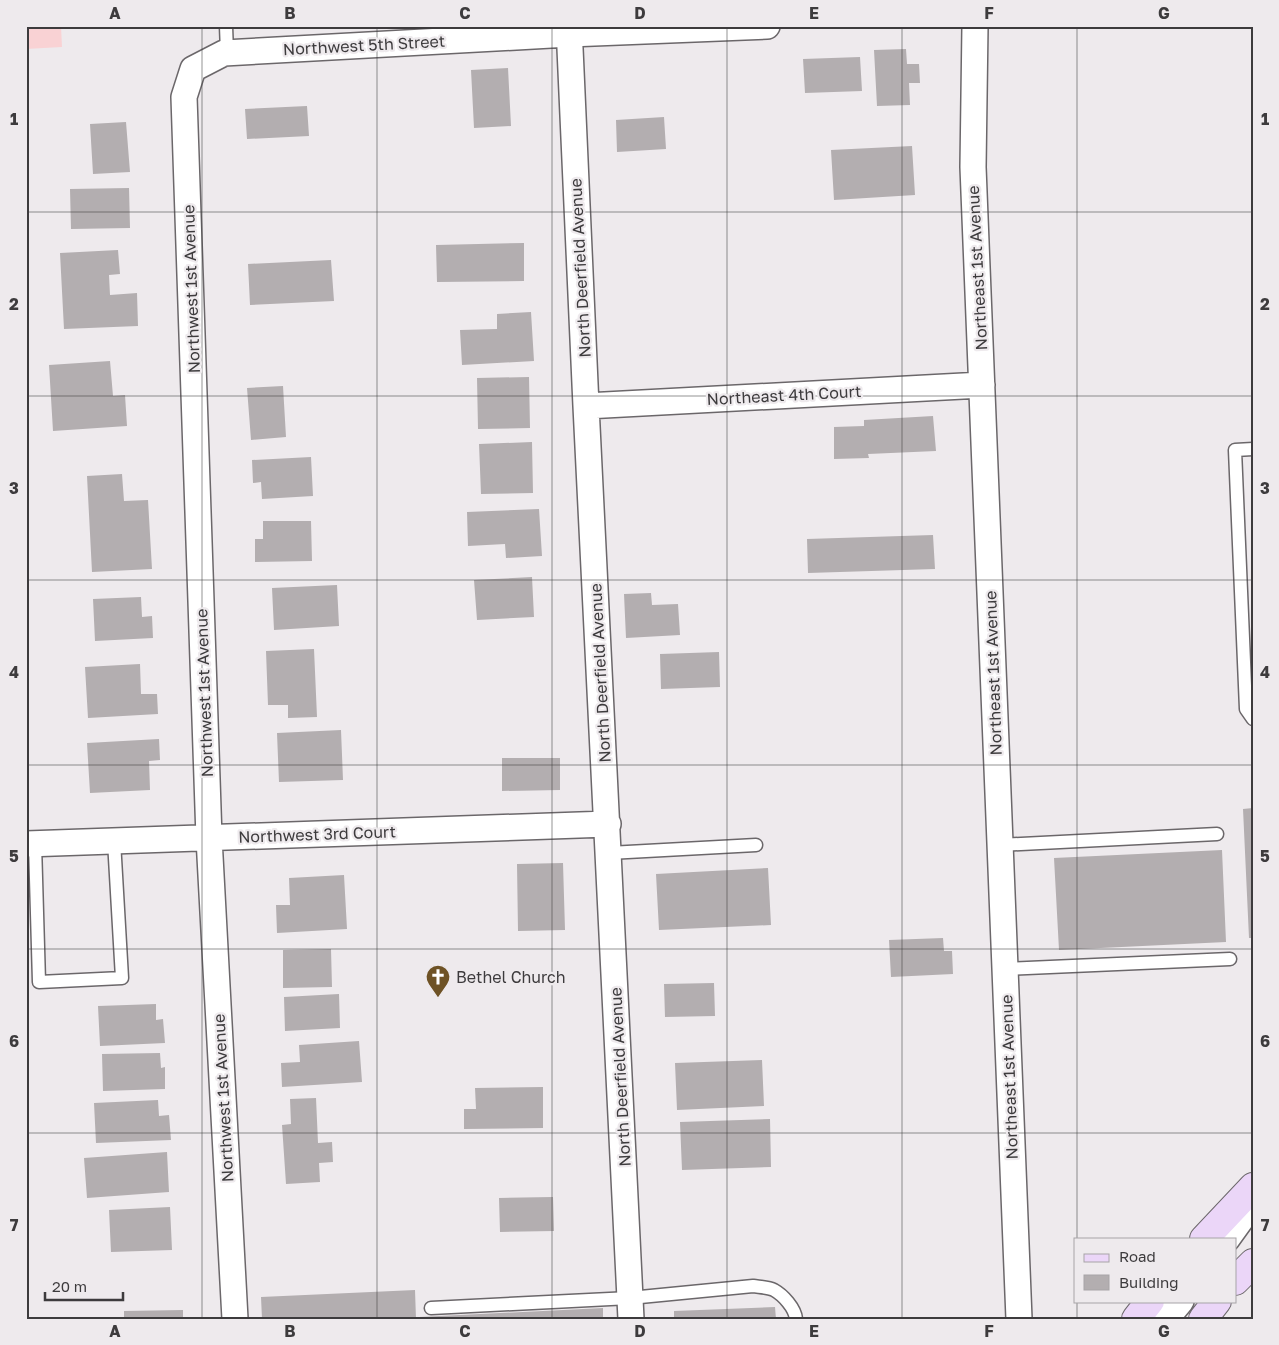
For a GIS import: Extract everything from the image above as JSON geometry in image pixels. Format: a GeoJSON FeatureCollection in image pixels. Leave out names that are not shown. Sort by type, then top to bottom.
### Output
{"type":"FeatureCollection","features":[{"type":"Feature","properties":{"kind":"main road"},"geometry":{"type":"LineString","coordinates":[[1205,1238],[1253,1187]]}},
{"type":"Feature","properties":{"kind":"main road"},"geometry":{"type":"LineString","coordinates":[[1236,1280],[1253,1263]]}},
{"type":"Feature","properties":{"kind":"main road"},"geometry":{"type":"LineString","coordinates":[[1136,1319],[1149,1302]]}},
{"type":"Feature","properties":{"kind":"main road"},"geometry":{"type":"LineString","coordinates":[[1204,1319],[1216,1302]]}},
{"type":"Feature","properties":{"kind":"street","name":"Northwest 5th Street"},"geometry":{"type":"LineString","coordinates":[[193,69],[224,53],[401,39],[569,30],[767,26]]}},
{"type":"Feature","properties":{"kind":"street","name":"Northeast 1st Avenue"},"geometry":{"type":"LineString","coordinates":[[976,26],[973,167],[1019,1319]]}},
{"type":"Feature","properties":{"kind":"street","name":"North Deerfield Avenue"},"geometry":{"type":"LineString","coordinates":[[569,30],[631,1308]]}},
{"type":"Feature","properties":{"kind":"street","name":"Northwest 1st Avenue"},"geometry":{"type":"LineString","coordinates":[[193,69],[184,97],[209,838],[234,1319]]}},
{"type":"Feature","properties":{"kind":"street","name":"Northeast 4th Court"},"geometry":{"type":"LineString","coordinates":[[586,406],[982,385]]}},
{"type":"Feature","properties":{"kind":"street","name":"Northwest 3rd Court"},"geometry":{"type":"LineString","coordinates":[[30,844],[608,824]]}},
{"type":"Feature","properties":{"kind":"street"},"geometry":{"type":"LineString","coordinates":[[1228,1238],[1253,1203]]}},
{"type":"Feature","properties":{"kind":"street"},"geometry":{"type":"LineString","coordinates":[[1166,1319],[1180,1302]]}},
{"type":"Feature","properties":{"kind":"lane"},"geometry":{"type":"LineString","coordinates":[[226,26],[227,53]]}},
{"type":"Feature","properties":{"kind":"lane"},"geometry":{"type":"LineString","coordinates":[[1253,449],[1235,450],[1246,709],[1253,719]]}},
{"type":"Feature","properties":{"kind":"lane"},"geometry":{"type":"LineString","coordinates":[[1000,845],[1217,834]]}},
{"type":"Feature","properties":{"kind":"lane"},"geometry":{"type":"LineString","coordinates":[[30,844],[39,982],[122,978],[114,841]]}},
{"type":"Feature","properties":{"kind":"lane"},"geometry":{"type":"LineString","coordinates":[[609,853],[756,845]]}},
{"type":"Feature","properties":{"kind":"lane"},"geometry":{"type":"LineString","coordinates":[[1005,969],[1230,959]]}},
{"type":"Feature","properties":{"kind":"lane"},"geometry":{"type":"LineString","coordinates":[[431,1308],[631,1308],[753,1286],[773,1289],[795,1312],[796,1319]]}},
{"type":"Feature","properties":{"kind":"shaded area"},"geometry":{"type":"Polygon","coordinates":[[[26,26],[61,26],[62,47],[26,49],[26,26]]]}},
{"type":"Feature","properties":{"kind":"building"},"geometry":{"type":"Polygon","coordinates":[[[906,49],[907,64],[919,64],[920,83],[909,83],[910,105],[877,106],[874,50],[906,49]]]}},
{"type":"Feature","properties":{"kind":"building"},"geometry":{"type":"Polygon","coordinates":[[[860,57],[862,91],[805,93],[803,59],[860,57]]]}},
{"type":"Feature","properties":{"kind":"building"},"geometry":{"type":"Polygon","coordinates":[[[508,68],[511,126],[474,128],[471,70],[508,68]]]}},
{"type":"Feature","properties":{"kind":"building"},"geometry":{"type":"Polygon","coordinates":[[[307,106],[309,136],[247,139],[245,109],[307,106]]]}},
{"type":"Feature","properties":{"kind":"building"},"geometry":{"type":"Polygon","coordinates":[[[664,117],[666,149],[617,152],[616,120],[664,117]]]}},
{"type":"Feature","properties":{"kind":"building"},"geometry":{"type":"Polygon","coordinates":[[[126,122],[130,172],[93,174],[90,124],[126,122]]]}},
{"type":"Feature","properties":{"kind":"building"},"geometry":{"type":"Polygon","coordinates":[[[912,146],[915,195],[834,200],[831,150],[912,146]]]}},
{"type":"Feature","properties":{"kind":"building"},"geometry":{"type":"Polygon","coordinates":[[[129,188],[130,228],[71,229],[70,189],[129,188]]]}},
{"type":"Feature","properties":{"kind":"building"},"geometry":{"type":"Polygon","coordinates":[[[524,243],[524,281],[437,282],[436,245],[524,243]]]}},
{"type":"Feature","properties":{"kind":"building"},"geometry":{"type":"Polygon","coordinates":[[[118,250],[120,274],[109,275],[110,295],[137,293],[138,326],[64,329],[60,253],[118,250]]]}},
{"type":"Feature","properties":{"kind":"building"},"geometry":{"type":"Polygon","coordinates":[[[331,260],[334,301],[250,305],[248,264],[331,260]]]}},
{"type":"Feature","properties":{"kind":"building"},"geometry":{"type":"Polygon","coordinates":[[[531,312],[534,361],[462,365],[460,330],[497,329],[497,314],[531,312]]]}},
{"type":"Feature","properties":{"kind":"building"},"geometry":{"type":"Polygon","coordinates":[[[110,361],[113,396],[125,395],[127,426],[53,431],[49,365],[110,361]]]}},
{"type":"Feature","properties":{"kind":"building"},"geometry":{"type":"Polygon","coordinates":[[[529,377],[530,428],[478,429],[477,378],[529,377]]]}},
{"type":"Feature","properties":{"kind":"building"},"geometry":{"type":"Polygon","coordinates":[[[283,386],[286,437],[251,440],[247,388],[283,386]]]}},
{"type":"Feature","properties":{"kind":"building"},"geometry":{"type":"Polygon","coordinates":[[[933,416],[936,451],[868,454],[869,458],[834,459],[834,427],[864,426],[864,420],[933,416]]]}},
{"type":"Feature","properties":{"kind":"building"},"geometry":{"type":"Polygon","coordinates":[[[532,442],[533,493],[481,494],[479,444],[532,442]]]}},
{"type":"Feature","properties":{"kind":"building"},"geometry":{"type":"Polygon","coordinates":[[[311,457],[313,496],[262,499],[261,482],[253,483],[252,460],[311,457]]]}},
{"type":"Feature","properties":{"kind":"building"},"geometry":{"type":"Polygon","coordinates":[[[122,474],[124,501],[148,500],[152,569],[92,572],[87,476],[122,474]]]}},
{"type":"Feature","properties":{"kind":"building"},"geometry":{"type":"Polygon","coordinates":[[[539,509],[542,556],[506,558],[505,544],[468,546],[467,512],[539,509]]]}},
{"type":"Feature","properties":{"kind":"building"},"geometry":{"type":"Polygon","coordinates":[[[263,521],[311,521],[312,561],[255,562],[255,539],[263,539],[263,521]]]}},
{"type":"Feature","properties":{"kind":"building"},"geometry":{"type":"Polygon","coordinates":[[[933,535],[935,569],[808,573],[807,539],[933,535]]]}},
{"type":"Feature","properties":{"kind":"building"},"geometry":{"type":"Polygon","coordinates":[[[532,577],[534,617],[477,620],[474,580],[532,577]]]}},
{"type":"Feature","properties":{"kind":"building"},"geometry":{"type":"Polygon","coordinates":[[[337,585],[339,626],[274,630],[272,588],[337,585]]]}},
{"type":"Feature","properties":{"kind":"building"},"geometry":{"type":"Polygon","coordinates":[[[651,593],[652,605],[678,604],[680,635],[626,638],[624,594],[651,593]]]}},
{"type":"Feature","properties":{"kind":"building"},"geometry":{"type":"Polygon","coordinates":[[[141,597],[142,617],[152,616],[153,638],[95,641],[93,599],[141,597]]]}},
{"type":"Feature","properties":{"kind":"building"},"geometry":{"type":"Polygon","coordinates":[[[314,649],[317,717],[288,718],[288,705],[268,705],[266,651],[314,649]]]}},
{"type":"Feature","properties":{"kind":"building"},"geometry":{"type":"Polygon","coordinates":[[[719,652],[720,687],[661,689],[660,654],[719,652]]]}},
{"type":"Feature","properties":{"kind":"building"},"geometry":{"type":"Polygon","coordinates":[[[140,664],[141,694],[157,694],[158,714],[88,718],[85,667],[140,664]]]}},
{"type":"Feature","properties":{"kind":"building"},"geometry":{"type":"Polygon","coordinates":[[[341,730],[343,780],[279,782],[277,733],[341,730]]]}},
{"type":"Feature","properties":{"kind":"building"},"geometry":{"type":"Polygon","coordinates":[[[159,739],[160,760],[149,761],[150,790],[90,793],[87,743],[159,739]]]}},
{"type":"Feature","properties":{"kind":"building"},"geometry":{"type":"Polygon","coordinates":[[[502,758],[560,758],[560,790],[502,791],[502,758]]]}},
{"type":"Feature","properties":{"kind":"building"},"geometry":{"type":"Polygon","coordinates":[[[1253,808],[1253,938],[1249,938],[1243,809],[1253,808]]]}},
{"type":"Feature","properties":{"kind":"building"},"geometry":{"type":"Polygon","coordinates":[[[1222,850],[1226,942],[1059,950],[1054,858],[1222,850]]]}},
{"type":"Feature","properties":{"kind":"building"},"geometry":{"type":"Polygon","coordinates":[[[563,863],[565,930],[518,931],[517,864],[563,863]]]}},
{"type":"Feature","properties":{"kind":"building"},"geometry":{"type":"Polygon","coordinates":[[[768,868],[771,925],[659,930],[656,874],[768,868]]]}},
{"type":"Feature","properties":{"kind":"building"},"geometry":{"type":"Polygon","coordinates":[[[344,875],[347,929],[277,933],[276,905],[290,905],[289,878],[344,875]]]}},
{"type":"Feature","properties":{"kind":"building"},"geometry":{"type":"Polygon","coordinates":[[[943,938],[944,951],[952,951],[953,974],[891,977],[889,940],[943,938]]]}},
{"type":"Feature","properties":{"kind":"building"},"geometry":{"type":"Polygon","coordinates":[[[331,949],[332,987],[283,988],[283,950],[331,949]]]}},
{"type":"Feature","properties":{"kind":"building"},"geometry":{"type":"Polygon","coordinates":[[[714,983],[715,1016],[665,1017],[664,984],[714,983]]]}},
{"type":"Feature","properties":{"kind":"building"},"geometry":{"type":"Polygon","coordinates":[[[339,994],[340,1028],[285,1031],[284,997],[339,994]]]}},
{"type":"Feature","properties":{"kind":"building"},"geometry":{"type":"Polygon","coordinates":[[[156,1004],[156,1020],[163,1019],[165,1043],[100,1046],[98,1006],[156,1004]]]}},
{"type":"Feature","properties":{"kind":"building"},"geometry":{"type":"Polygon","coordinates":[[[359,1041],[362,1082],[282,1087],[281,1063],[300,1062],[299,1045],[359,1041]]]}},
{"type":"Feature","properties":{"kind":"building"},"geometry":{"type":"Polygon","coordinates":[[[160,1053],[161,1068],[165,1067],[165,1089],[103,1091],[102,1054],[160,1053]]]}},
{"type":"Feature","properties":{"kind":"building"},"geometry":{"type":"Polygon","coordinates":[[[762,1060],[764,1106],[677,1110],[675,1063],[762,1060]]]}},
{"type":"Feature","properties":{"kind":"building"},"geometry":{"type":"Polygon","coordinates":[[[543,1087],[543,1128],[464,1129],[464,1109],[476,1109],[475,1088],[543,1087]]]}},
{"type":"Feature","properties":{"kind":"building"},"geometry":{"type":"Polygon","coordinates":[[[316,1098],[318,1143],[332,1142],[333,1162],[319,1163],[320,1182],[286,1184],[282,1125],[291,1124],[290,1099],[316,1098]]]}},
{"type":"Feature","properties":{"kind":"building"},"geometry":{"type":"Polygon","coordinates":[[[158,1100],[159,1116],[169,1115],[171,1140],[96,1143],[94,1103],[158,1100]]]}},
{"type":"Feature","properties":{"kind":"building"},"geometry":{"type":"Polygon","coordinates":[[[770,1119],[771,1167],[682,1170],[680,1122],[770,1119]]]}},
{"type":"Feature","properties":{"kind":"building"},"geometry":{"type":"Polygon","coordinates":[[[167,1152],[169,1192],[87,1198],[84,1158],[167,1152]]]}},
{"type":"Feature","properties":{"kind":"building"},"geometry":{"type":"Polygon","coordinates":[[[553,1197],[554,1231],[500,1232],[499,1198],[553,1197]]]}},
{"type":"Feature","properties":{"kind":"building"},"geometry":{"type":"Polygon","coordinates":[[[170,1207],[172,1250],[111,1252],[109,1210],[170,1207]]]}},
{"type":"Feature","properties":{"kind":"building"},"geometry":{"type":"Polygon","coordinates":[[[415,1290],[416,1319],[262,1319],[261,1297],[415,1290]]]}},
{"type":"Feature","properties":{"kind":"building"},"geometry":{"type":"Polygon","coordinates":[[[775,1307],[776,1319],[674,1319],[674,1311],[775,1307]]]}},
{"type":"Feature","properties":{"kind":"building"},"geometry":{"type":"Polygon","coordinates":[[[603,1308],[603,1319],[419,1319],[419,1317],[603,1308]]]}},
{"type":"Feature","properties":{"kind":"building"},"geometry":{"type":"Polygon","coordinates":[[[183,1310],[183,1319],[124,1319],[124,1311],[183,1310]]]}},
{"type":"Feature","properties":{"kind":"place","name":"Bethel Church"},"geometry":{"type":"Point","coordinates":[438,998]}}]}
